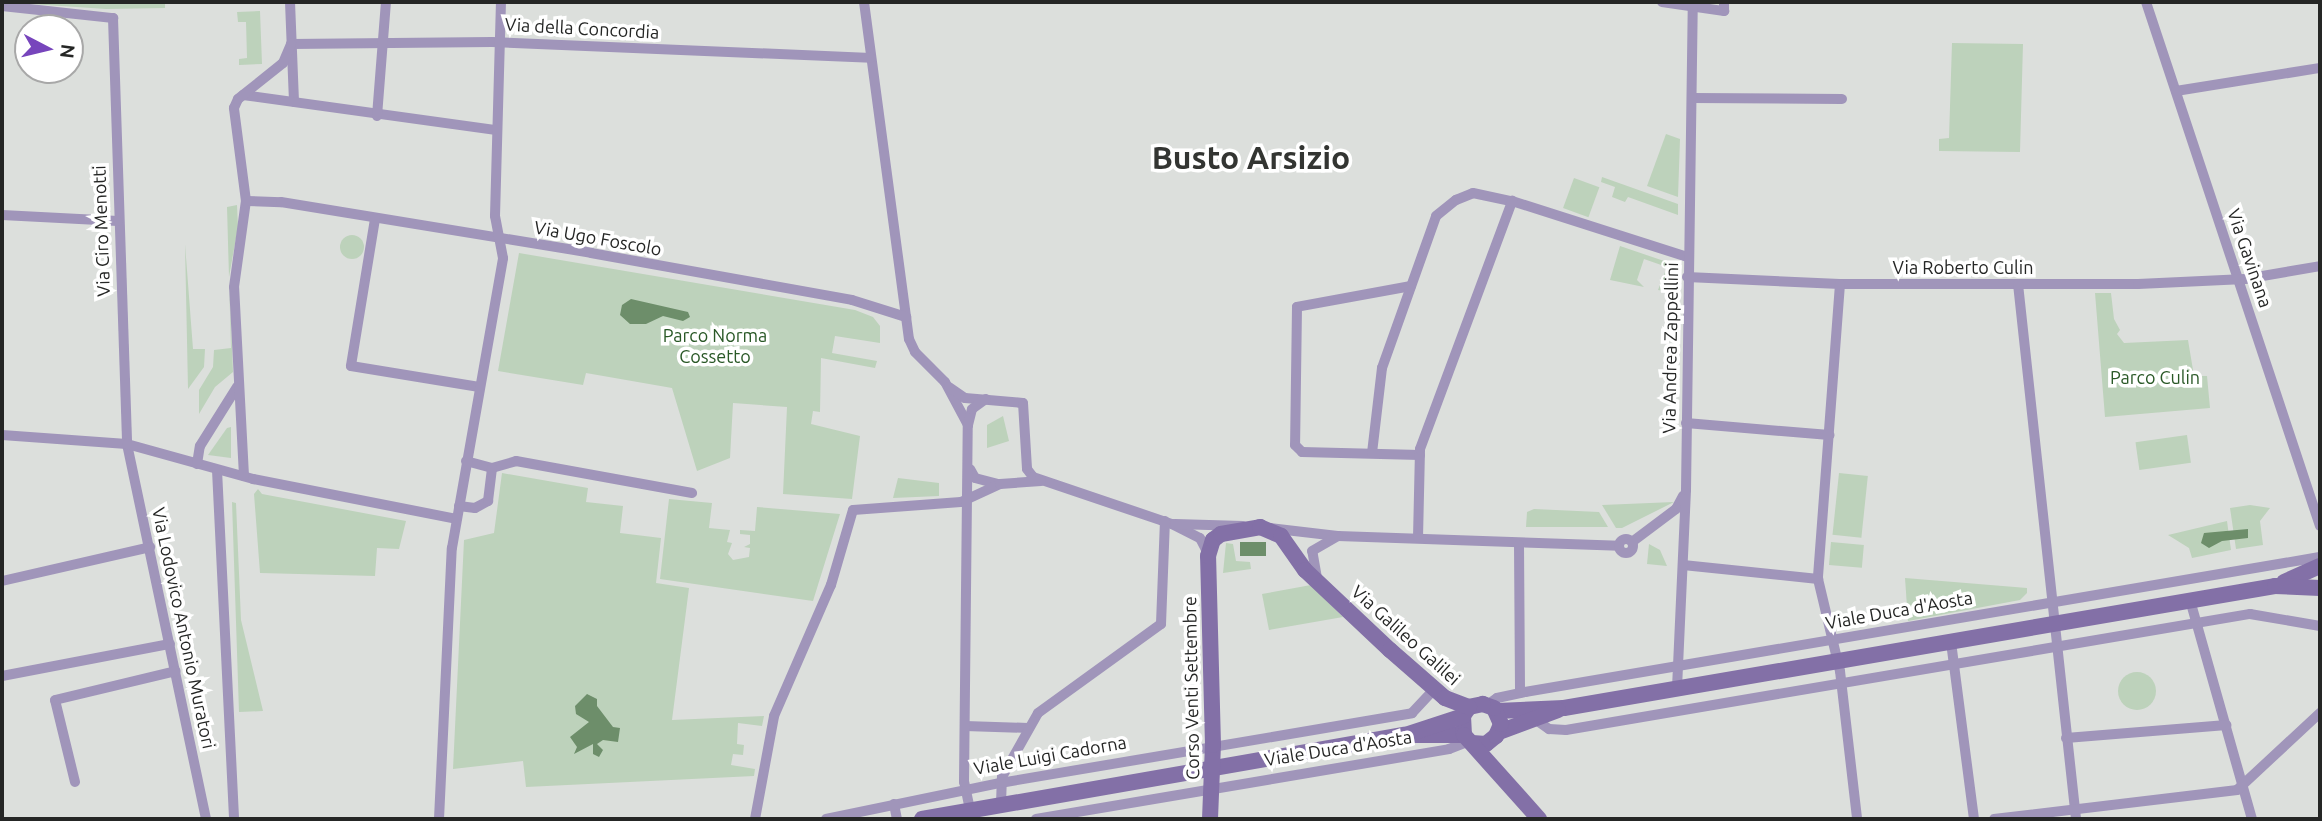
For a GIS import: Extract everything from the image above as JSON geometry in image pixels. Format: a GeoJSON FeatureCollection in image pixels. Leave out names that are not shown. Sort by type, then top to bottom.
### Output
{"type":"FeatureCollection","features":[{"type":"Feature","properties":{"kind":"main road"},"geometry":{"type":"LineString","coordinates":[[1208,556],[1219,535],[1254,527]]}},
{"type":"Feature","properties":{"kind":"main road","name":"Via Galileo Galilei"},"geometry":{"type":"LineString","coordinates":[[1254,527],[1284,538],[1302,567],[1434,689],[1466,712]]}},
{"type":"Feature","properties":{"kind":"main road","name":"Corso Venti Settembre"},"geometry":{"type":"LineString","coordinates":[[1208,556],[1213,745],[1210,819]]}},
{"type":"Feature","properties":{"kind":"main road"},"geometry":{"type":"LineString","coordinates":[[2275,586],[2320,568],[2320,579]]}},
{"type":"Feature","properties":{"kind":"main road"},"geometry":{"type":"LineString","coordinates":[[1507,778],[1497,758],[1498,734],[1492,708],[1564,708],[2275,586],[2320,588]]}},
{"type":"Feature","properties":{"kind":"main road","name":"Viale Duca d'Aosta"},"geometry":{"type":"LineString","coordinates":[[1212,768],[1405,735],[1466,712],[1492,708]]}},
{"type":"Feature","properties":{"kind":"main road"},"geometry":{"type":"LineString","coordinates":[[1468,739],[1486,744],[1498,734],[1564,708]]}},
{"type":"Feature","properties":{"kind":"main road"},"geometry":{"type":"LineString","coordinates":[[1466,712],[1468,739],[1507,778],[1539,819]]}},
{"type":"Feature","properties":{"kind":"main road","name":"Viale Duca d'Aosta"},"geometry":{"type":"LineString","coordinates":[[1405,735],[1468,739]]}},
{"type":"Feature","properties":{"kind":"main road"},"geometry":{"type":"LineString","coordinates":[[922,819],[971,814],[1001,804],[1212,768]]}},
{"type":"Feature","properties":{"kind":"street"},"geometry":{"type":"LineString","coordinates":[[290,2],[291,44],[298,104]]}},
{"type":"Feature","properties":{"kind":"street"},"geometry":{"type":"LineString","coordinates":[[377,116],[386,2]]}},
{"type":"Feature","properties":{"kind":"street"},"geometry":{"type":"LineString","coordinates":[[439,819],[456,519],[503,258],[495,216],[495,130],[501,2]]}},
{"type":"Feature","properties":{"kind":"street"},"geometry":{"type":"LineString","coordinates":[[864,2],[912,349],[947,385],[963,397],[1010,402],[1023,421],[1025,457],[1029,473],[1041,481],[1169,522],[1200,538],[1208,556]]}},
{"type":"Feature","properties":{"kind":"street"},"geometry":{"type":"LineString","coordinates":[[1662,2],[1724,6]]}},
{"type":"Feature","properties":{"kind":"street","name":"Via Gavinana"},"geometry":{"type":"LineString","coordinates":[[2146,2],[2320,526]]}},
{"type":"Feature","properties":{"kind":"street","name":"Via Andrea Zappellini"},"geometry":{"type":"LineString","coordinates":[[1677,688],[1674,667],[1686,490],[1693,4]]}},
{"type":"Feature","properties":{"kind":"street","name":"Via Ciro Menotti"},"geometry":{"type":"LineString","coordinates":[[2,6],[113,18],[127,444]]}},
{"type":"Feature","properties":{"kind":"street","name":"Via della Concordia"},"geometry":{"type":"LineString","coordinates":[[291,44],[383,41],[498,42],[871,58]]}},
{"type":"Feature","properties":{"kind":"street"},"geometry":{"type":"LineString","coordinates":[[244,476],[234,287],[246,201],[234,108],[243,96],[283,63],[291,44]]}},
{"type":"Feature","properties":{"kind":"street"},"geometry":{"type":"LineString","coordinates":[[2176,91],[2320,68]]}},
{"type":"Feature","properties":{"kind":"street"},"geometry":{"type":"LineString","coordinates":[[243,96],[495,130]]}},
{"type":"Feature","properties":{"kind":"street"},"geometry":{"type":"LineString","coordinates":[[1692,98],[1842,99]]}},
{"type":"Feature","properties":{"kind":"street"},"geometry":{"type":"LineString","coordinates":[[1372,453],[1382,369],[1439,211],[1473,193],[1512,201],[1688,257]]}},
{"type":"Feature","properties":{"kind":"street","name":"Via Ugo Foscolo"},"geometry":{"type":"LineString","coordinates":[[246,201],[281,202],[501,238],[852,300],[906,317]]}},
{"type":"Feature","properties":{"kind":"street"},"geometry":{"type":"LineString","coordinates":[[1418,538],[1420,455],[1512,201]]}},
{"type":"Feature","properties":{"kind":"street"},"geometry":{"type":"LineString","coordinates":[[2,215],[118,221]]}},
{"type":"Feature","properties":{"kind":"street"},"geometry":{"type":"LineString","coordinates":[[375,219],[352,368],[479,387]]}},
{"type":"Feature","properties":{"kind":"street","name":"Via Roberto Culin"},"geometry":{"type":"LineString","coordinates":[[1687,277],[1840,285],[2018,284],[2239,279],[2320,265]]}},
{"type":"Feature","properties":{"kind":"street"},"geometry":{"type":"LineString","coordinates":[[2018,284],[2076,815]]}},
{"type":"Feature","properties":{"kind":"street"},"geometry":{"type":"LineString","coordinates":[[1840,285],[1818,579],[1838,661],[1857,819]]}},
{"type":"Feature","properties":{"kind":"street"},"geometry":{"type":"LineString","coordinates":[[1411,286],[1297,307],[1295,445],[1302,452],[1420,455]]}},
{"type":"Feature","properties":{"kind":"street"},"geometry":{"type":"LineString","coordinates":[[197,464],[201,444],[239,384]]}},
{"type":"Feature","properties":{"kind":"street"},"geometry":{"type":"LineString","coordinates":[[947,385],[968,425]]}},
{"type":"Feature","properties":{"kind":"street"},"geometry":{"type":"LineString","coordinates":[[971,814],[966,790],[965,726],[967,501],[970,469],[968,425],[972,409],[986,399]]}},
{"type":"Feature","properties":{"kind":"street"},"geometry":{"type":"LineString","coordinates":[[221,416],[235,418],[240,428]]}},
{"type":"Feature","properties":{"kind":"street"},"geometry":{"type":"LineString","coordinates":[[1686,423],[1829,435]]}},
{"type":"Feature","properties":{"kind":"street"},"geometry":{"type":"LineString","coordinates":[[2,435],[127,444],[244,476],[456,519]]}},
{"type":"Feature","properties":{"kind":"street","name":"Via Lodovico Antonio Muratori"},"geometry":{"type":"LineString","coordinates":[[127,444],[206,819]]}},
{"type":"Feature","properties":{"kind":"street"},"geometry":{"type":"LineString","coordinates":[[1013,482],[1025,457]]}},
{"type":"Feature","properties":{"kind":"street"},"geometry":{"type":"LineString","coordinates":[[466,461],[492,468],[516,461],[692,493]]}},
{"type":"Feature","properties":{"kind":"street"},"geometry":{"type":"LineString","coordinates":[[459,506],[475,508],[488,501],[492,468]]}},
{"type":"Feature","properties":{"kind":"street"},"geometry":{"type":"LineString","coordinates":[[970,469],[975,478],[1000,485]]}},
{"type":"Feature","properties":{"kind":"street"},"geometry":{"type":"LineString","coordinates":[[218,470],[234,819]]}},
{"type":"Feature","properties":{"kind":"street"},"geometry":{"type":"LineString","coordinates":[[755,819],[774,716],[831,584],[851,513],[859,508],[967,501],[1000,485],[1041,481]]}},
{"type":"Feature","properties":{"kind":"street"},"geometry":{"type":"LineString","coordinates":[[1169,522],[1338,536],[1519,545],[1619,546],[1623,540],[1632,542],[1676,509],[1686,490]]}},
{"type":"Feature","properties":{"kind":"street"},"geometry":{"type":"LineString","coordinates":[[1001,804],[1000,783],[1028,728],[1044,708],[1158,628],[1169,522]]}},
{"type":"Feature","properties":{"kind":"street"},"geometry":{"type":"LineString","coordinates":[[1320,584],[1311,564],[1312,551],[1338,536]]}},
{"type":"Feature","properties":{"kind":"street"},"geometry":{"type":"LineString","coordinates":[[1519,545],[1520,693]]}},
{"type":"Feature","properties":{"kind":"street"},"geometry":{"type":"LineString","coordinates":[[2,581],[150,547]]}},
{"type":"Feature","properties":{"kind":"street","name":"Viale Duca d'Aosta"},"geometry":{"type":"LineString","coordinates":[[1492,708],[1497,698],[1520,693],[2320,557]]}},
{"type":"Feature","properties":{"kind":"street"},"geometry":{"type":"LineString","coordinates":[[1683,565],[1818,579]]}},
{"type":"Feature","properties":{"kind":"street"},"geometry":{"type":"LineString","coordinates":[[2190,600],[2252,819]]}},
{"type":"Feature","properties":{"kind":"street"},"geometry":{"type":"LineString","coordinates":[[1985,614],[1989,635]]}},
{"type":"Feature","properties":{"kind":"street"},"geometry":{"type":"LineString","coordinates":[[1536,720],[1549,729],[1566,730],[2196,621],[2255,614],[2320,626]]}},
{"type":"Feature","properties":{"kind":"street"},"geometry":{"type":"LineString","coordinates":[[1951,642],[1974,819]]}},
{"type":"Feature","properties":{"kind":"street"},"geometry":{"type":"LineString","coordinates":[[2,676],[170,644]]}},
{"type":"Feature","properties":{"kind":"street"},"geometry":{"type":"LineString","coordinates":[[75,782],[55,701],[176,671]]}},
{"type":"Feature","properties":{"kind":"street","name":"Viale Duca d'Aosta"},"geometry":{"type":"LineString","coordinates":[[1213,745],[1412,713],[1434,689]]}},
{"type":"Feature","properties":{"kind":"street"},"geometry":{"type":"LineString","coordinates":[[1994,819],[2076,815],[2244,788],[2320,712]]}},
{"type":"Feature","properties":{"kind":"street"},"geometry":{"type":"LineString","coordinates":[[2066,738],[2225,724]]}},
{"type":"Feature","properties":{"kind":"street"},"geometry":{"type":"LineString","coordinates":[[965,726],[1028,728]]}},
{"type":"Feature","properties":{"kind":"street","name":"Viale Duca d'Aosta"},"geometry":{"type":"LineString","coordinates":[[1211,789],[1463,747],[1468,739]]}},
{"type":"Feature","properties":{"kind":"street","name":"Viale Luigi Cadorna"},"geometry":{"type":"LineString","coordinates":[[826,819],[1000,783],[1213,745]]}},
{"type":"Feature","properties":{"kind":"street"},"geometry":{"type":"LineString","coordinates":[[1036,819],[1211,789]]}},
{"type":"Feature","properties":{"kind":"street"},"geometry":{"type":"LineString","coordinates":[[894,804],[897,819]]}},
{"type":"Feature","properties":{"kind":"green space"},"geometry":{"type":"Polygon","coordinates":[[[2,2],[165,2],[165,8],[106,9],[2,2]]]}},
{"type":"Feature","properties":{"kind":"green space"},"geometry":{"type":"Polygon","coordinates":[[[260,11],[262,64],[239,65],[239,59],[247,58],[246,22],[238,22],[237,12],[260,11]]]}},
{"type":"Feature","properties":{"kind":"green space"},"geometry":{"type":"Polygon","coordinates":[[[1952,43],[2023,44],[2020,152],[1939,151],[1939,139],[1949,138],[1952,43]]]}},
{"type":"Feature","properties":{"kind":"green space"},"geometry":{"type":"Polygon","coordinates":[[[1666,134],[1680,139],[1678,197],[1647,186],[1666,134]]]}},
{"type":"Feature","properties":{"kind":"green space"},"geometry":{"type":"Polygon","coordinates":[[[1602,177],[1678,204],[1678,215],[1628,197],[1625,202],[1612,197],[1615,187],[1601,182],[1602,177]]]}},
{"type":"Feature","properties":{"kind":"green space"},"geometry":{"type":"Polygon","coordinates":[[[1574,178],[1599,187],[1588,217],[1563,208],[1574,178]]]}},
{"type":"Feature","properties":{"kind":"green space"},"geometry":{"type":"Polygon","coordinates":[[[237,205],[238,227],[229,277],[233,372],[215,387],[199,414],[199,390],[213,367],[214,350],[231,348],[227,207],[237,205]]]}},
{"type":"Feature","properties":{"kind":"green space"},"geometry":{"type":"Polygon","coordinates":[[[352,235],[361,238],[364,247],[361,256],[352,259],[343,256],[340,247],[343,238],[352,235]]]}},
{"type":"Feature","properties":{"kind":"green space"},"geometry":{"type":"Polygon","coordinates":[[[185,244],[193,349],[205,349],[204,367],[188,389],[185,244]]]}},
{"type":"Feature","properties":{"kind":"green space"},"geometry":{"type":"Polygon","coordinates":[[[1620,246],[1667,262],[1677,275],[1676,293],[1658,290],[1667,267],[1644,259],[1637,280],[1644,287],[1610,280],[1620,246]]]}},
{"type":"Feature","properties":{"kind":"green space","name":"Parco Norma Cossetto"},"geometry":{"type":"Polygon","coordinates":[[[519,253],[855,310],[873,317],[880,326],[880,343],[835,336],[832,353],[877,361],[875,368],[821,358],[820,412],[813,411],[811,424],[860,436],[852,499],[783,494],[787,407],[733,403],[730,458],[697,471],[672,388],[586,373],[583,385],[498,371],[519,253]]]}},
{"type":"Feature","properties":{"kind":"green space","name":"Parco Culin"},"geometry":{"type":"Polygon","coordinates":[[[2095,293],[2111,293],[2114,319],[2120,330],[2117,334],[2124,343],[2188,340],[2194,376],[2207,376],[2210,408],[2105,417],[2095,293]]]}},
{"type":"Feature","properties":{"kind":"green space"},"geometry":{"type":"Polygon","coordinates":[[[1003,416],[1009,441],[987,448],[987,425],[1003,416]]]}},
{"type":"Feature","properties":{"kind":"green space"},"geometry":{"type":"Polygon","coordinates":[[[231,427],[231,458],[208,455],[227,428],[231,427]]]}},
{"type":"Feature","properties":{"kind":"green space"},"geometry":{"type":"Polygon","coordinates":[[[2187,435],[2191,463],[2139,470],[2136,442],[2187,435]]]}},
{"type":"Feature","properties":{"kind":"green space"},"geometry":{"type":"Polygon","coordinates":[[[502,473],[588,488],[586,502],[623,506],[620,533],[661,538],[656,583],[689,588],[672,720],[764,716],[762,726],[738,723],[737,744],[744,745],[743,755],[733,754],[731,765],[755,769],[754,776],[526,787],[523,761],[453,769],[464,540],[494,533],[502,473]]]}},
{"type":"Feature","properties":{"kind":"green space"},"geometry":{"type":"Polygon","coordinates":[[[1839,473],[1868,476],[1861,538],[1833,535],[1839,473]]]}},
{"type":"Feature","properties":{"kind":"green space"},"geometry":{"type":"Polygon","coordinates":[[[898,478],[939,483],[939,496],[893,498],[898,478]]]}},
{"type":"Feature","properties":{"kind":"green space"},"geometry":{"type":"Polygon","coordinates":[[[258,489],[262,494],[406,521],[399,549],[377,548],[375,576],[260,573],[254,494],[258,489]]]}},
{"type":"Feature","properties":{"kind":"green space"},"geometry":{"type":"Polygon","coordinates":[[[669,499],[712,503],[709,528],[730,530],[727,542],[732,543],[728,554],[733,560],[749,557],[750,548],[744,547],[750,544],[750,535],[740,534],[740,530],[755,531],[757,507],[840,514],[813,601],[660,579],[669,499]]]}},
{"type":"Feature","properties":{"kind":"green space"},"geometry":{"type":"Polygon","coordinates":[[[232,502],[236,503],[241,620],[263,711],[239,712],[232,502]]]}},
{"type":"Feature","properties":{"kind":"green space"},"geometry":{"type":"Polygon","coordinates":[[[1674,502],[1622,528],[1616,528],[1602,505],[1674,502]]]}},
{"type":"Feature","properties":{"kind":"green space"},"geometry":{"type":"Polygon","coordinates":[[[2250,505],[2270,508],[2260,521],[2263,545],[2236,549],[2230,508],[2250,505]]]}},
{"type":"Feature","properties":{"kind":"green space"},"geometry":{"type":"Polygon","coordinates":[[[1534,509],[1599,512],[1608,527],[1526,527],[1527,512],[1534,509]]]}},
{"type":"Feature","properties":{"kind":"green space"},"geometry":{"type":"Polygon","coordinates":[[[2227,521],[2231,550],[2192,558],[2189,548],[2168,535],[2227,521]]]}},
{"type":"Feature","properties":{"kind":"green space"},"geometry":{"type":"Polygon","coordinates":[[[1831,542],[1864,545],[1862,568],[1829,565],[1831,542]]]}},
{"type":"Feature","properties":{"kind":"green space"},"geometry":{"type":"Polygon","coordinates":[[[1226,543],[1233,544],[1236,561],[1250,562],[1251,569],[1223,573],[1226,543]]]}},
{"type":"Feature","properties":{"kind":"green space"},"geometry":{"type":"Polygon","coordinates":[[[1649,544],[1660,550],[1667,566],[1647,564],[1649,544]]]}},
{"type":"Feature","properties":{"kind":"green space"},"geometry":{"type":"Polygon","coordinates":[[[1905,578],[2027,588],[2027,593],[2020,600],[1908,621],[1905,578]]]}},
{"type":"Feature","properties":{"kind":"green space"},"geometry":{"type":"Polygon","coordinates":[[[1311,585],[1343,617],[1269,630],[1262,594],[1311,585]]]}},
{"type":"Feature","properties":{"kind":"green space"},"geometry":{"type":"Polygon","coordinates":[[[2137,672],[2151,677],[2156,691],[2151,705],[2137,710],[2123,705],[2118,691],[2123,677],[2137,672]]]}},
{"type":"Feature","properties":{"kind":"shaded area"},"geometry":{"type":"Polygon","coordinates":[[[631,299],[688,312],[690,317],[683,321],[663,316],[646,324],[630,324],[620,315],[622,305],[631,299]]]}},
{"type":"Feature","properties":{"kind":"shaded area"},"geometry":{"type":"Polygon","coordinates":[[[2248,529],[2248,538],[2222,541],[2209,548],[2201,543],[2204,533],[2248,529]]]}},
{"type":"Feature","properties":{"kind":"shaded area"},"geometry":{"type":"Polygon","coordinates":[[[1240,542],[1266,542],[1266,556],[1240,556],[1240,542]]]}},
{"type":"Feature","properties":{"kind":"shaded area"},"geometry":{"type":"Polygon","coordinates":[[[587,694],[597,699],[597,706],[613,727],[620,728],[618,742],[603,740],[597,744],[603,750],[599,757],[593,754],[593,744],[574,754],[577,747],[570,737],[589,722],[576,714],[575,706],[587,694]]]}},
{"type":"Feature","properties":{"kind":"district","name":"Busto Arsizio"},"geometry":{"type":"Point","coordinates":[1251,157]}}]}
